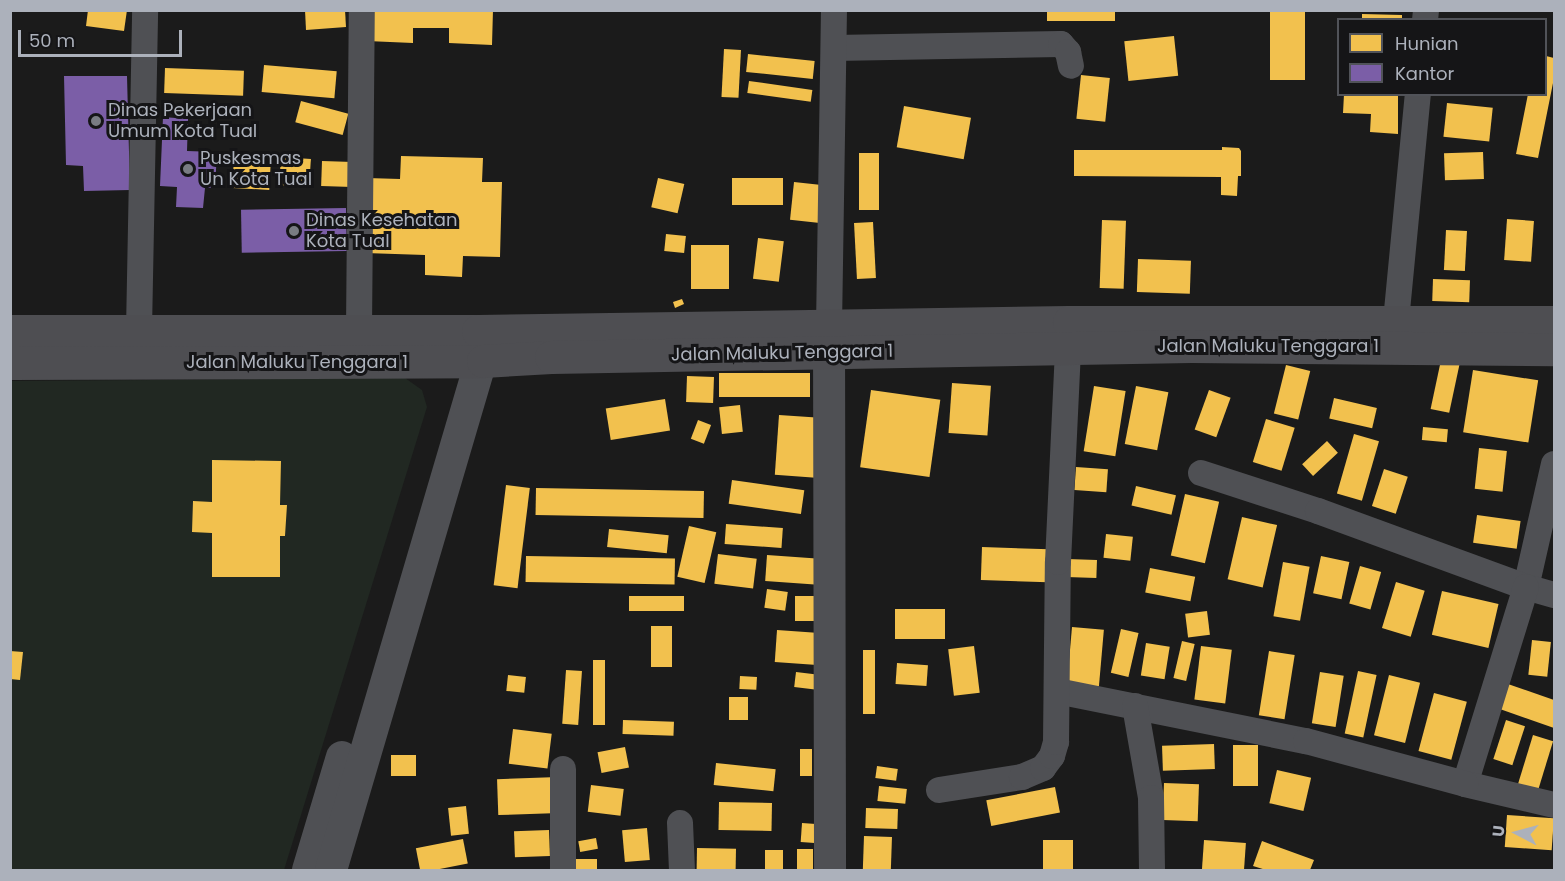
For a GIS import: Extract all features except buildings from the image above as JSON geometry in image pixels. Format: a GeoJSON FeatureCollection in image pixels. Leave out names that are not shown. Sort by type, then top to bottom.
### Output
{"type":"FeatureCollection","features":[{"type":"Feature","properties":{"kind":"main road","name":"Jalan Maluku Tenggara 1"},"geometry":{"type":"LineString","coordinates":[[10,363],[475,345],[829,339],[1081,322],[1554,322]]}},
{"type":"Feature","properties":{"kind":"main road","name":"Jalan Maluku Tenggara 1"},"geometry":{"type":"LineString","coordinates":[[10,331],[359,330],[475,345]]}},
{"type":"Feature","properties":{"kind":"main road","name":"Jalan Maluku Tenggara 1"},"geometry":{"type":"LineString","coordinates":[[829,339],[1068,349],[1263,346],[1554,349]]}},
{"type":"Feature","properties":{"kind":"street"},"geometry":{"type":"LineString","coordinates":[[139,330],[145,10]]}},
{"type":"Feature","properties":{"kind":"street"},"geometry":{"type":"LineString","coordinates":[[359,330],[362,10]]}},
{"type":"Feature","properties":{"kind":"street"},"geometry":{"type":"LineString","coordinates":[[830,870],[829,339],[834,10]]}},
{"type":"Feature","properties":{"kind":"street"},"geometry":{"type":"LineString","coordinates":[[834,48],[1061,44],[1068,52],[1071,66]]}},
{"type":"Feature","properties":{"kind":"street"},"geometry":{"type":"LineString","coordinates":[[1396,321],[1418,96]]}},
{"type":"Feature","properties":{"kind":"street"},"geometry":{"type":"LineString","coordinates":[[308,870],[475,345]]}},
{"type":"Feature","properties":{"kind":"street"},"geometry":{"type":"LineString","coordinates":[[331,870],[475,345]]}},
{"type":"Feature","properties":{"kind":"street"},"geometry":{"type":"LineString","coordinates":[[939,790],[1022,777],[1043,768],[1052,756],[1056,742],[1058,562],[1068,349]]}},
{"type":"Feature","properties":{"kind":"street"},"geometry":{"type":"LineString","coordinates":[[1465,784],[1526,587],[1554,464]]}},
{"type":"Feature","properties":{"kind":"street"},"geometry":{"type":"LineString","coordinates":[[1201,473],[1318,511],[1526,587],[1554,595]]}},
{"type":"Feature","properties":{"kind":"street"},"geometry":{"type":"LineString","coordinates":[[1057,691],[1306,741],[1465,784],[1554,805]]}},
{"type":"Feature","properties":{"kind":"street"},"geometry":{"type":"LineString","coordinates":[[1135,706],[1151,798],[1152,870]]}},
{"type":"Feature","properties":{"kind":"street"},"geometry":{"type":"LineString","coordinates":[[563,769],[563,870]]}},
{"type":"Feature","properties":{"kind":"street"},"geometry":{"type":"LineString","coordinates":[[680,823],[682,870]]}},
{"type":"Feature","properties":{"kind":"shaded area"},"geometry":{"type":"Polygon","coordinates":[[[405,378],[422,390],[427,407],[284,870],[11,870],[11,381],[405,378]]]}},
{"type":"Feature","properties":{"kind":"place","name":"Dinas Pekerjaan Umum Kota Tual"},"geometry":{"type":"Point","coordinates":[96,121]}},
{"type":"Feature","properties":{"kind":"place","name":"Puskesmas Un Kota Tual"},"geometry":{"type":"Point","coordinates":[188,169]}},
{"type":"Feature","properties":{"kind":"place","name":"Dinas Kesehatan Kota Tual"},"geometry":{"type":"Point","coordinates":[294,231]}}]}
